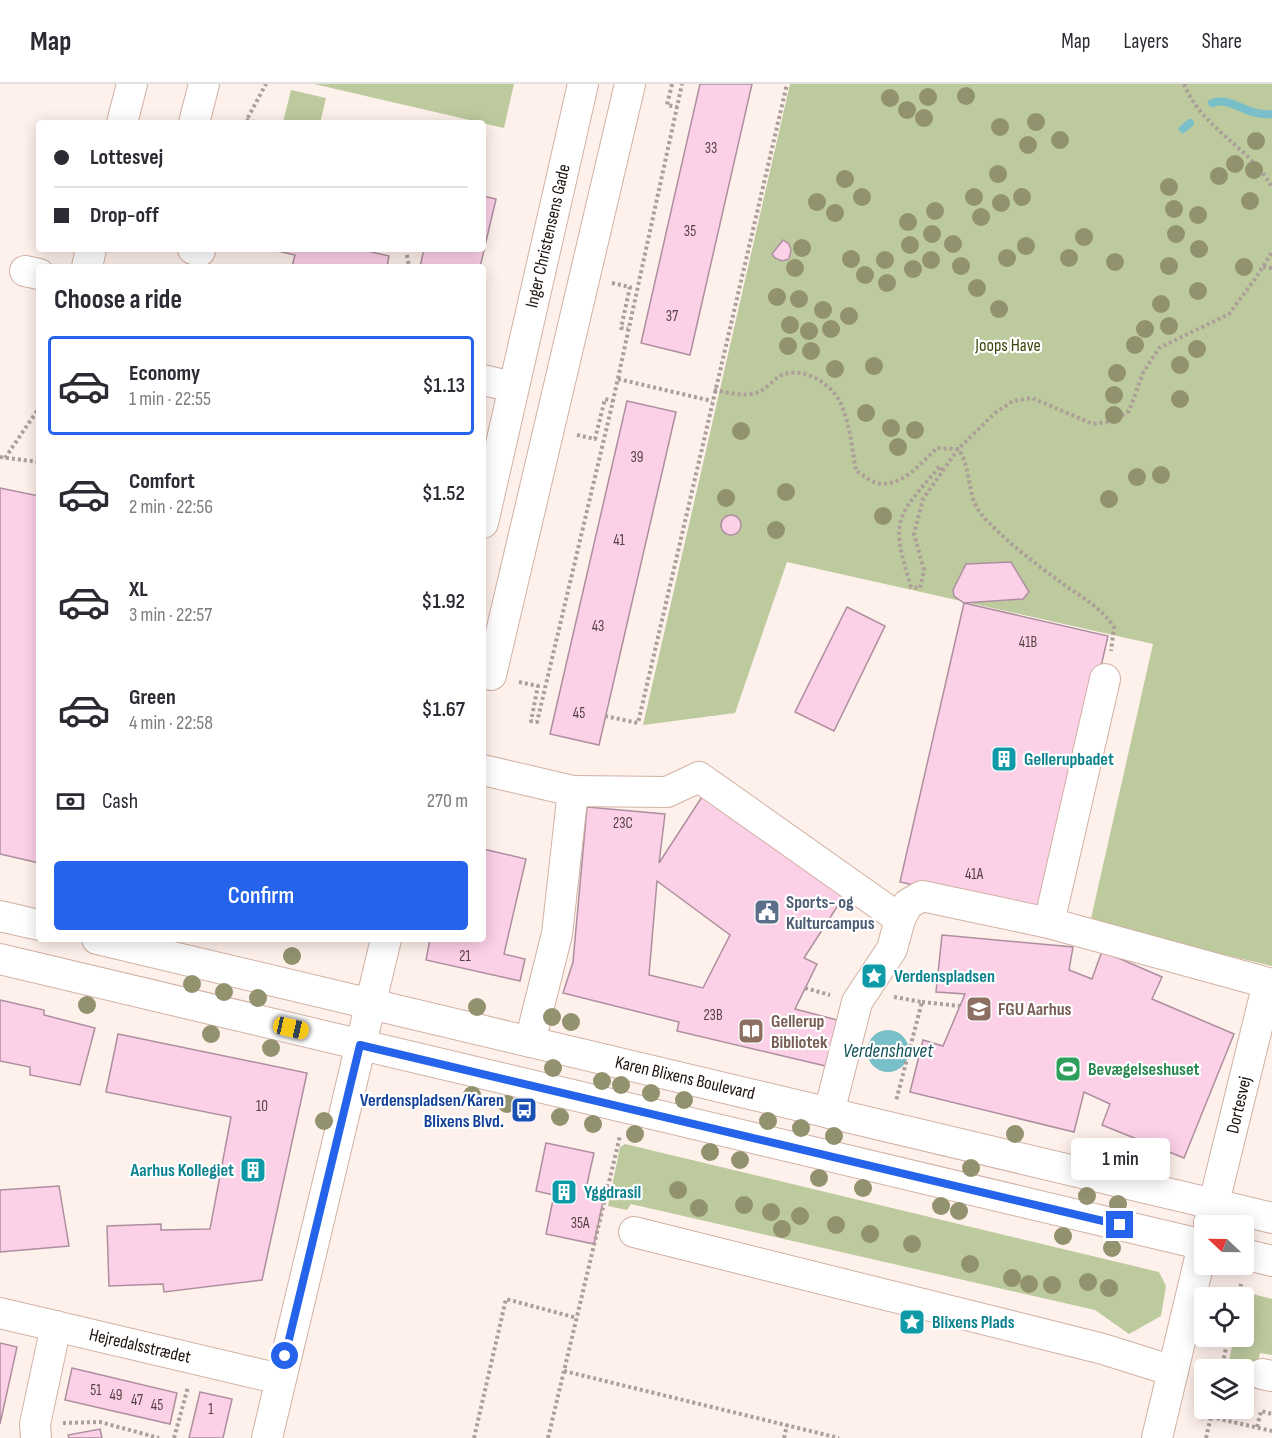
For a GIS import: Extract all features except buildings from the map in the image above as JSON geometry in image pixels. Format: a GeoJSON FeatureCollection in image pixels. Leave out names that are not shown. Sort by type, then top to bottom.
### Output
{"type":"FeatureCollection","features":[{"type":"Feature","properties":{"kind":"street"},"geometry":{"type":"LineString","coordinates":[[123,120],[132,84]]}},
{"type":"Feature","properties":{"kind":"street"},"geometry":{"type":"LineString","coordinates":[[195,120],[204,84]]}},
{"type":"Feature","properties":{"kind":"street","name":"Inger Christensens Gade"},"geometry":{"type":"LineString","coordinates":[[486,509],[583,84]]}},
{"type":"Feature","properties":{"kind":"street"},"geometry":{"type":"LineString","coordinates":[[486,674],[491,675],[630,84]]}},
{"type":"Feature","properties":{"kind":"street"},"geometry":{"type":"LineString","coordinates":[[540,267],[583,277]]}},
{"type":"Feature","properties":{"kind":"street"},"geometry":{"type":"LineString","coordinates":[[486,381],[513,387]]}},
{"type":"Feature","properties":{"kind":"street"},"geometry":{"type":"LineString","coordinates":[[829,1113],[857,1002],[892,949],[900,919],[908,904],[922,896],[1049,923],[1105,679]]}},
{"type":"Feature","properties":{"kind":"street"},"geometry":{"type":"LineString","coordinates":[[486,771],[573,791],[667,792],[699,777],[900,919]]}},
{"type":"Feature","properties":{"kind":"street"},"geometry":{"type":"LineString","coordinates":[[530,1042],[557,934],[573,791]]}},
{"type":"Feature","properties":{"kind":"street"},"geometry":{"type":"LineString","coordinates":[[0,916],[36,924]]}},
{"type":"Feature","properties":{"kind":"street","name":"Dortesvej"},"geometry":{"type":"LineString","coordinates":[[1049,923],[1268,984],[1211,1215]]}},
{"type":"Feature","properties":{"kind":"street","name":"Karen Blixens Boulevard"},"geometry":{"type":"LineString","coordinates":[[110,942],[889,1127],[1194,1228]]}},
{"type":"Feature","properties":{"kind":"street"},"geometry":{"type":"LineString","coordinates":[[267,1438],[279,1379],[385,942]]}},
{"type":"Feature","properties":{"kind":"street"},"geometry":{"type":"LineString","coordinates":[[0,959],[360,1045],[1194,1229]]}},
{"type":"Feature","properties":{"kind":"street","name":"Karen Blixens Boulevard"},"geometry":{"type":"LineString","coordinates":[[1254,1222],[1272,1218]]}},
{"type":"Feature","properties":{"kind":"street"},"geometry":{"type":"LineString","coordinates":[[634,1232],[1103,1349],[1173,1371]]}},
{"type":"Feature","properties":{"kind":"street"},"geometry":{"type":"LineString","coordinates":[[1254,1266],[1272,1261]]}},
{"type":"Feature","properties":{"kind":"street","name":"Dortesvej"},"geometry":{"type":"LineString","coordinates":[[1157,1438],[1196,1275]]}},
{"type":"Feature","properties":{"kind":"street","name":"Hejredalsstrædet"},"geometry":{"type":"LineString","coordinates":[[0,1313],[279,1379]]}},
{"type":"Feature","properties":{"kind":"street"},"geometry":{"type":"LineString","coordinates":[[35,1431],[56,1326]]}},
{"type":"Feature","properties":{"kind":"path"},"geometry":{"type":"LineString","coordinates":[[246,120],[266,84]]}},
{"type":"Feature","properties":{"kind":"path"},"geometry":{"type":"LineString","coordinates":[[672,84],[668,105],[677,107]]}},
{"type":"Feature","properties":{"kind":"path"},"geometry":{"type":"LineString","coordinates":[[538,686],[531,721],[537,722],[618,379],[682,84]]}},
{"type":"Feature","properties":{"kind":"path"},"geometry":{"type":"LineString","coordinates":[[605,716],[638,723],[787,84]]}},
{"type":"Feature","properties":{"kind":"path"},"geometry":{"type":"LineString","coordinates":[[1184,84],[1190,99],[1213,128],[1262,169],[1272,188]]}},
{"type":"Feature","properties":{"kind":"path"},"geometry":{"type":"LineString","coordinates":[[943,470],[940,466],[904,508],[897,533],[911,587],[920,588],[924,570],[914,534],[923,499],[958,449],[995,413],[1013,401],[1032,398],[1093,424],[1114,421],[1129,411],[1143,373],[1159,348],[1229,314],[1272,252]]}},
{"type":"Feature","properties":{"kind":"path"},"geometry":{"type":"LineString","coordinates":[[1263,267],[1272,267]]}},
{"type":"Feature","properties":{"kind":"path"},"geometry":{"type":"LineString","coordinates":[[628,329],[621,328],[630,287]]}},
{"type":"Feature","properties":{"kind":"path"},"geometry":{"type":"LineString","coordinates":[[714,390],[745,396],[757,393],[780,376],[794,371],[811,376],[828,387],[840,402],[856,471],[875,483],[894,483],[937,448],[958,449]]}},
{"type":"Feature","properties":{"kind":"path"},"geometry":{"type":"LineString","coordinates":[[618,379],[712,401]]}},
{"type":"Feature","properties":{"kind":"path"},"geometry":{"type":"LineString","coordinates":[[595,439],[605,399],[613,401]]}},
{"type":"Feature","properties":{"kind":"path"},"geometry":{"type":"LineString","coordinates":[[36,412],[2,457],[36,462]]}},
{"type":"Feature","properties":{"kind":"path"},"geometry":{"type":"LineString","coordinates":[[958,449],[963,456],[971,494],[980,513],[1050,575],[1092,602],[1114,627],[1105,679]]}},
{"type":"Feature","properties":{"kind":"path"},"geometry":{"type":"LineString","coordinates":[[864,991],[922,1002],[960,1006]]}},
{"type":"Feature","properties":{"kind":"path"},"geometry":{"type":"LineString","coordinates":[[889,1127],[922,1002]]}},
{"type":"Feature","properties":{"kind":"path"},"geometry":{"type":"LineString","coordinates":[[548,1438],[620,1136]]}},
{"type":"Feature","properties":{"kind":"path"},"geometry":{"type":"LineString","coordinates":[[474,1438],[506,1299],[577,1318]]}},
{"type":"Feature","properties":{"kind":"path"},"geometry":{"type":"LineString","coordinates":[[174,1438],[197,1359]]}},
{"type":"Feature","properties":{"kind":"path"},"geometry":{"type":"LineString","coordinates":[[564,1371],[839,1438]]}},
{"type":"Feature","properties":{"kind":"path"},"geometry":{"type":"LineString","coordinates":[[1257,1427],[1261,1411],[1272,1414]]}},
{"type":"Feature","properties":{"kind":"path"},"geometry":{"type":"LineString","coordinates":[[1206,1438],[1211,1419]]}},
{"type":"Feature","properties":{"kind":"path"},"geometry":{"type":"LineString","coordinates":[[1220,1419],[1272,1431]]}},
{"type":"Feature","properties":{"kind":"path"},"geometry":{"type":"LineString","coordinates":[[35,1431],[100,1422],[159,1438]]}},
{"type":"Feature","properties":{"kind":"path"},"geometry":{"type":"LineString","coordinates":[[784,1438],[787,1425]]}},
{"type":"Feature","properties":{"kind":"green space"},"geometry":{"type":"Polygon","coordinates":[[[314,84],[514,84],[504,128],[486,124],[486,120],[469,120],[314,84]]]}},
{"type":"Feature","properties":{"kind":"green space","name":"Joops Have"},"geometry":{"type":"Polygon","coordinates":[[[790,84],[1272,84],[1272,966],[1090,923],[1153,644],[787,562],[735,713],[643,725],[790,84]]]}},
{"type":"Feature","properties":{"kind":"green space"},"geometry":{"type":"Polygon","coordinates":[[[291,90],[326,98],[321,120],[284,120],[291,90]]]}},
{"type":"Feature","properties":{"kind":"green space"},"geometry":{"type":"Polygon","coordinates":[[[625,1144],[1159,1272],[1166,1286],[1161,1316],[1129,1334],[1095,1310],[631,1204],[627,1210],[608,1206],[620,1147],[625,1144]]]}},
{"type":"Feature","properties":{"kind":"green space"},"geometry":{"type":"Polygon","coordinates":[[[1254,1294],[1272,1299],[1272,1355],[1260,1353],[1254,1379],[1254,1359],[1229,1359],[1232,1347],[1254,1347],[1254,1294]]]}},
{"type":"Feature","properties":{"kind":"water","name":"Verdenshavet"},"geometry":{"type":"Polygon","coordinates":[[[888,1030],[903,1036],[909,1051],[903,1066],[888,1072],[873,1066],[867,1051],[873,1036],[888,1030]]]}},
{"type":"Feature","properties":{"kind":"waterway"},"geometry":{"type":"LineString","coordinates":[[1212,103],[1226,102],[1254,113],[1272,114]]}},
{"type":"Feature","properties":{"kind":"waterway"},"geometry":{"type":"LineString","coordinates":[[1183,129],[1190,123]]}},
{"type":"Feature","properties":{"kind":"place","name":"Gellerupbadet"},"geometry":{"type":"Point","coordinates":[1004,759]}},
{"type":"Feature","properties":{"kind":"place","name":"Sports- og Kulturcampus"},"geometry":{"type":"Point","coordinates":[767,912]}},
{"type":"Feature","properties":{"kind":"place","name":"Verdenspladsen"},"geometry":{"type":"Point","coordinates":[874,976]}},
{"type":"Feature","properties":{"kind":"place","name":"FGU Aarhus"},"geometry":{"type":"Point","coordinates":[979,1009]}},
{"type":"Feature","properties":{"kind":"place","name":"Gellerup Bibliotek"},"geometry":{"type":"Point","coordinates":[751,1031]}},
{"type":"Feature","properties":{"kind":"place","name":"Bevægelseshuset"},"geometry":{"type":"Point","coordinates":[1068,1069]}},
{"type":"Feature","properties":{"kind":"place","name":"Verdenspladsen/Karen Blixens Blvd."},"geometry":{"type":"Point","coordinates":[524,1110]}},
{"type":"Feature","properties":{"kind":"place","name":"Aarhus Kollegiet"},"geometry":{"type":"Point","coordinates":[253,1170]}},
{"type":"Feature","properties":{"kind":"place","name":"Yggdrasil"},"geometry":{"type":"Point","coordinates":[564,1192]}},
{"type":"Feature","properties":{"kind":"place","name":"Blixens Plads"},"geometry":{"type":"Point","coordinates":[912,1322]}},
{"type":"Feature","properties":{"kind":"route"},"geometry":{"type":"LineString","coordinates":[[285,1356],[360,1045],[1120,1225]]}}]}
